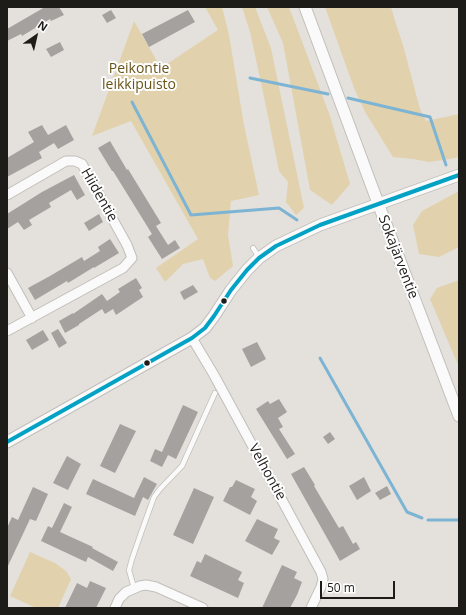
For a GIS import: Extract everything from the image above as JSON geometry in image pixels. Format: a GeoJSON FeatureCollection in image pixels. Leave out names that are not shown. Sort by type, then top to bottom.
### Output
{"type":"FeatureCollection","features":[{"type":"Feature","properties":{"kind":"street","name":"Sokajärventie"},"geometry":{"type":"LineString","coordinates":[[305,7],[459,416]]}},
{"type":"Feature","properties":{"kind":"street","name":"Hiidentie"},"geometry":{"type":"LineString","coordinates":[[7,195],[66,162],[75,160],[82,164],[127,245],[132,258],[123,268],[32,318]]}},
{"type":"Feature","properties":{"kind":"street"},"geometry":{"type":"LineString","coordinates":[[7,442],[192,338],[205,328],[231,290],[247,270],[276,246],[316,227],[378,203],[459,175]]}},
{"type":"Feature","properties":{"kind":"street"},"geometry":{"type":"LineString","coordinates":[[7,273],[32,318],[7,331]]}},
{"type":"Feature","properties":{"kind":"street","name":"Velhontie"},"geometry":{"type":"LineString","coordinates":[[192,338],[214,375],[321,572],[323,579],[321,587],[311,608]]}},
{"type":"Feature","properties":{"kind":"street"},"geometry":{"type":"LineString","coordinates":[[115,608],[119,599],[126,592],[146,585],[156,587],[203,608]]}},
{"type":"Feature","properties":{"kind":"lane"},"geometry":{"type":"LineString","coordinates":[[253,248],[260,258]]}},
{"type":"Feature","properties":{"kind":"lane"},"geometry":{"type":"LineString","coordinates":[[134,588],[129,570],[154,497],[182,466],[215,393]]}},
{"type":"Feature","properties":{"kind":"green space","name":"Peikontie leikkipuisto"},"geometry":{"type":"Polygon","coordinates":[[[205,7],[222,7],[229,35],[244,125],[259,195],[231,201],[228,235],[233,266],[215,281],[210,278],[203,259],[183,264],[165,282],[156,268],[198,239],[131,121],[92,136],[134,21],[161,68],[218,30],[205,7]]]}},
{"type":"Feature","properties":{"kind":"green space"},"geometry":{"type":"Polygon","coordinates":[[[242,7],[255,7],[271,48],[304,208],[296,215],[286,202],[288,182],[279,171],[250,32],[242,7]]]}},
{"type":"Feature","properties":{"kind":"green space"},"geometry":{"type":"Polygon","coordinates":[[[267,7],[289,7],[330,116],[350,184],[332,205],[310,190],[283,43],[267,7]]]}},
{"type":"Feature","properties":{"kind":"green space"},"geometry":{"type":"Polygon","coordinates":[[[325,7],[391,7],[420,109],[426,121],[459,114],[459,156],[456,158],[429,162],[393,157],[365,112],[354,88],[325,7]]]}},
{"type":"Feature","properties":{"kind":"green space"},"geometry":{"type":"Polygon","coordinates":[[[459,191],[459,247],[439,257],[419,254],[413,225],[422,211],[459,191]]]}},
{"type":"Feature","properties":{"kind":"green space"},"geometry":{"type":"Polygon","coordinates":[[[459,280],[459,367],[430,299],[437,288],[459,280]]]}},
{"type":"Feature","properties":{"kind":"green space"},"geometry":{"type":"Polygon","coordinates":[[[30,552],[55,563],[66,571],[71,579],[58,608],[36,608],[10,596],[30,552]]]}},
{"type":"Feature","properties":{"kind":"building"},"geometry":{"type":"Polygon","coordinates":[[[45,7],[59,7],[64,15],[51,21],[50,19],[22,36],[21,34],[7,41],[7,29],[45,7]]]}},
{"type":"Feature","properties":{"kind":"building"},"geometry":{"type":"Polygon","coordinates":[[[111,10],[116,18],[107,23],[102,15],[111,10]]]}},
{"type":"Feature","properties":{"kind":"building"},"geometry":{"type":"Polygon","coordinates":[[[188,10],[195,22],[149,47],[142,34],[188,10]]]}},
{"type":"Feature","properties":{"kind":"building"},"geometry":{"type":"Polygon","coordinates":[[[60,42],[64,50],[51,57],[46,49],[60,42]]]}},
{"type":"Feature","properties":{"kind":"building"},"geometry":{"type":"Polygon","coordinates":[[[42,125],[48,135],[66,125],[74,140],[58,149],[54,143],[39,152],[42,158],[7,177],[7,158],[34,142],[28,132],[42,125]]]}},
{"type":"Feature","properties":{"kind":"building"},"geometry":{"type":"Polygon","coordinates":[[[110,141],[161,223],[156,226],[168,245],[175,240],[180,248],[162,259],[148,237],[152,234],[98,148],[110,141]]]}},
{"type":"Feature","properties":{"kind":"building"},"geometry":{"type":"Polygon","coordinates":[[[74,175],[85,195],[77,200],[71,190],[49,203],[51,207],[29,220],[32,225],[24,230],[18,222],[7,229],[7,214],[42,192],[74,175]]]}},
{"type":"Feature","properties":{"kind":"building"},"geometry":{"type":"Polygon","coordinates":[[[99,214],[103,222],[89,231],[84,223],[99,214]]]}},
{"type":"Feature","properties":{"kind":"building"},"geometry":{"type":"Polygon","coordinates":[[[110,239],[119,253],[68,283],[67,281],[35,300],[28,288],[82,257],[84,261],[100,251],[98,247],[110,239]]]}},
{"type":"Feature","properties":{"kind":"building"},"geometry":{"type":"Polygon","coordinates":[[[136,278],[142,288],[139,290],[143,297],[116,315],[113,309],[105,314],[102,309],[65,333],[59,321],[73,314],[102,294],[107,301],[120,292],[118,289],[136,278]]]}},
{"type":"Feature","properties":{"kind":"building"},"geometry":{"type":"Polygon","coordinates":[[[193,285],[198,292],[184,300],[180,292],[193,285]]]}},
{"type":"Feature","properties":{"kind":"building"},"geometry":{"type":"Polygon","coordinates":[[[58,329],[67,343],[59,348],[51,333],[58,329]]]}},
{"type":"Feature","properties":{"kind":"building"},"geometry":{"type":"Polygon","coordinates":[[[43,330],[49,340],[32,350],[26,340],[43,330]]]}},
{"type":"Feature","properties":{"kind":"building"},"geometry":{"type":"Polygon","coordinates":[[[257,342],[266,359],[251,367],[242,349],[257,342]]]}},
{"type":"Feature","properties":{"kind":"building"},"geometry":{"type":"Polygon","coordinates":[[[279,399],[287,412],[278,418],[283,427],[279,429],[295,454],[287,459],[256,409],[268,401],[270,404],[279,399]]]}},
{"type":"Feature","properties":{"kind":"building"},"geometry":{"type":"Polygon","coordinates":[[[183,405],[198,412],[176,459],[168,455],[162,467],[150,461],[155,449],[162,452],[183,405]]]}},
{"type":"Feature","properties":{"kind":"building"},"geometry":{"type":"Polygon","coordinates":[[[120,424],[136,431],[115,473],[100,466],[120,424]]]}},
{"type":"Feature","properties":{"kind":"building"},"geometry":{"type":"Polygon","coordinates":[[[330,432],[335,439],[328,444],[323,437],[330,432]]]}},
{"type":"Feature","properties":{"kind":"building"},"geometry":{"type":"Polygon","coordinates":[[[67,456],[81,464],[68,490],[53,483],[67,456]]]}},
{"type":"Feature","properties":{"kind":"building"},"geometry":{"type":"Polygon","coordinates":[[[304,467],[339,528],[343,526],[353,544],[356,542],[360,549],[340,561],[291,474],[304,467]]]}},
{"type":"Feature","properties":{"kind":"building"},"geometry":{"type":"Polygon","coordinates":[[[144,477],[157,484],[148,500],[143,497],[135,516],[86,494],[93,479],[134,498],[144,477]]]}},
{"type":"Feature","properties":{"kind":"building"},"geometry":{"type":"Polygon","coordinates":[[[364,477],[371,491],[357,500],[349,486],[364,477]]]}},
{"type":"Feature","properties":{"kind":"building"},"geometry":{"type":"Polygon","coordinates":[[[236,480],[255,489],[251,497],[257,501],[250,515],[223,501],[230,487],[232,487],[236,480]]]}},
{"type":"Feature","properties":{"kind":"building"},"geometry":{"type":"Polygon","coordinates":[[[387,486],[391,494],[380,500],[375,493],[387,486]]]}},
{"type":"Feature","properties":{"kind":"building"},"geometry":{"type":"Polygon","coordinates":[[[33,487],[48,494],[36,521],[30,519],[7,568],[7,528],[12,517],[18,520],[33,487]]]}},
{"type":"Feature","properties":{"kind":"building"},"geometry":{"type":"Polygon","coordinates":[[[194,488],[214,497],[193,544],[173,535],[194,488]]]}},
{"type":"Feature","properties":{"kind":"building"},"geometry":{"type":"Polygon","coordinates":[[[64,503],[72,507],[60,532],[93,547],[92,548],[118,562],[113,571],[88,557],[86,562],[41,541],[48,526],[52,528],[64,503]]]}},
{"type":"Feature","properties":{"kind":"building"},"geometry":{"type":"Polygon","coordinates":[[[257,519],[278,529],[274,538],[280,541],[272,555],[245,541],[257,519]]]}},
{"type":"Feature","properties":{"kind":"building"},"geometry":{"type":"Polygon","coordinates":[[[205,554],[242,572],[238,580],[244,583],[238,598],[190,576],[197,561],[201,563],[205,554]]]}},
{"type":"Feature","properties":{"kind":"building"},"geometry":{"type":"Polygon","coordinates":[[[282,565],[297,572],[294,578],[302,582],[297,595],[290,608],[262,608],[282,565]]]}},
{"type":"Feature","properties":{"kind":"building"},"geometry":{"type":"Polygon","coordinates":[[[90,581],[106,588],[96,608],[65,608],[77,583],[87,588],[90,581]]]}},
{"type":"Feature","properties":{"kind":"waterway"},"geometry":{"type":"LineString","coordinates":[[250,78],[328,94]]}},
{"type":"Feature","properties":{"kind":"waterway"},"geometry":{"type":"LineString","coordinates":[[348,98],[430,117],[446,165]]}},
{"type":"Feature","properties":{"kind":"waterway"},"geometry":{"type":"LineString","coordinates":[[132,102],[191,215],[279,208],[297,220]]}},
{"type":"Feature","properties":{"kind":"waterway"},"geometry":{"type":"LineString","coordinates":[[320,358],[407,512],[422,518]]}},
{"type":"Feature","properties":{"kind":"waterway"},"geometry":{"type":"LineString","coordinates":[[428,520],[459,520]]}},
{"type":"Feature","properties":{"kind":"transit line"},"geometry":{"type":"LineString","coordinates":[[7,442],[192,338],[205,328],[231,290],[247,270],[259,258],[276,246],[320,225],[459,175]]}}]}
